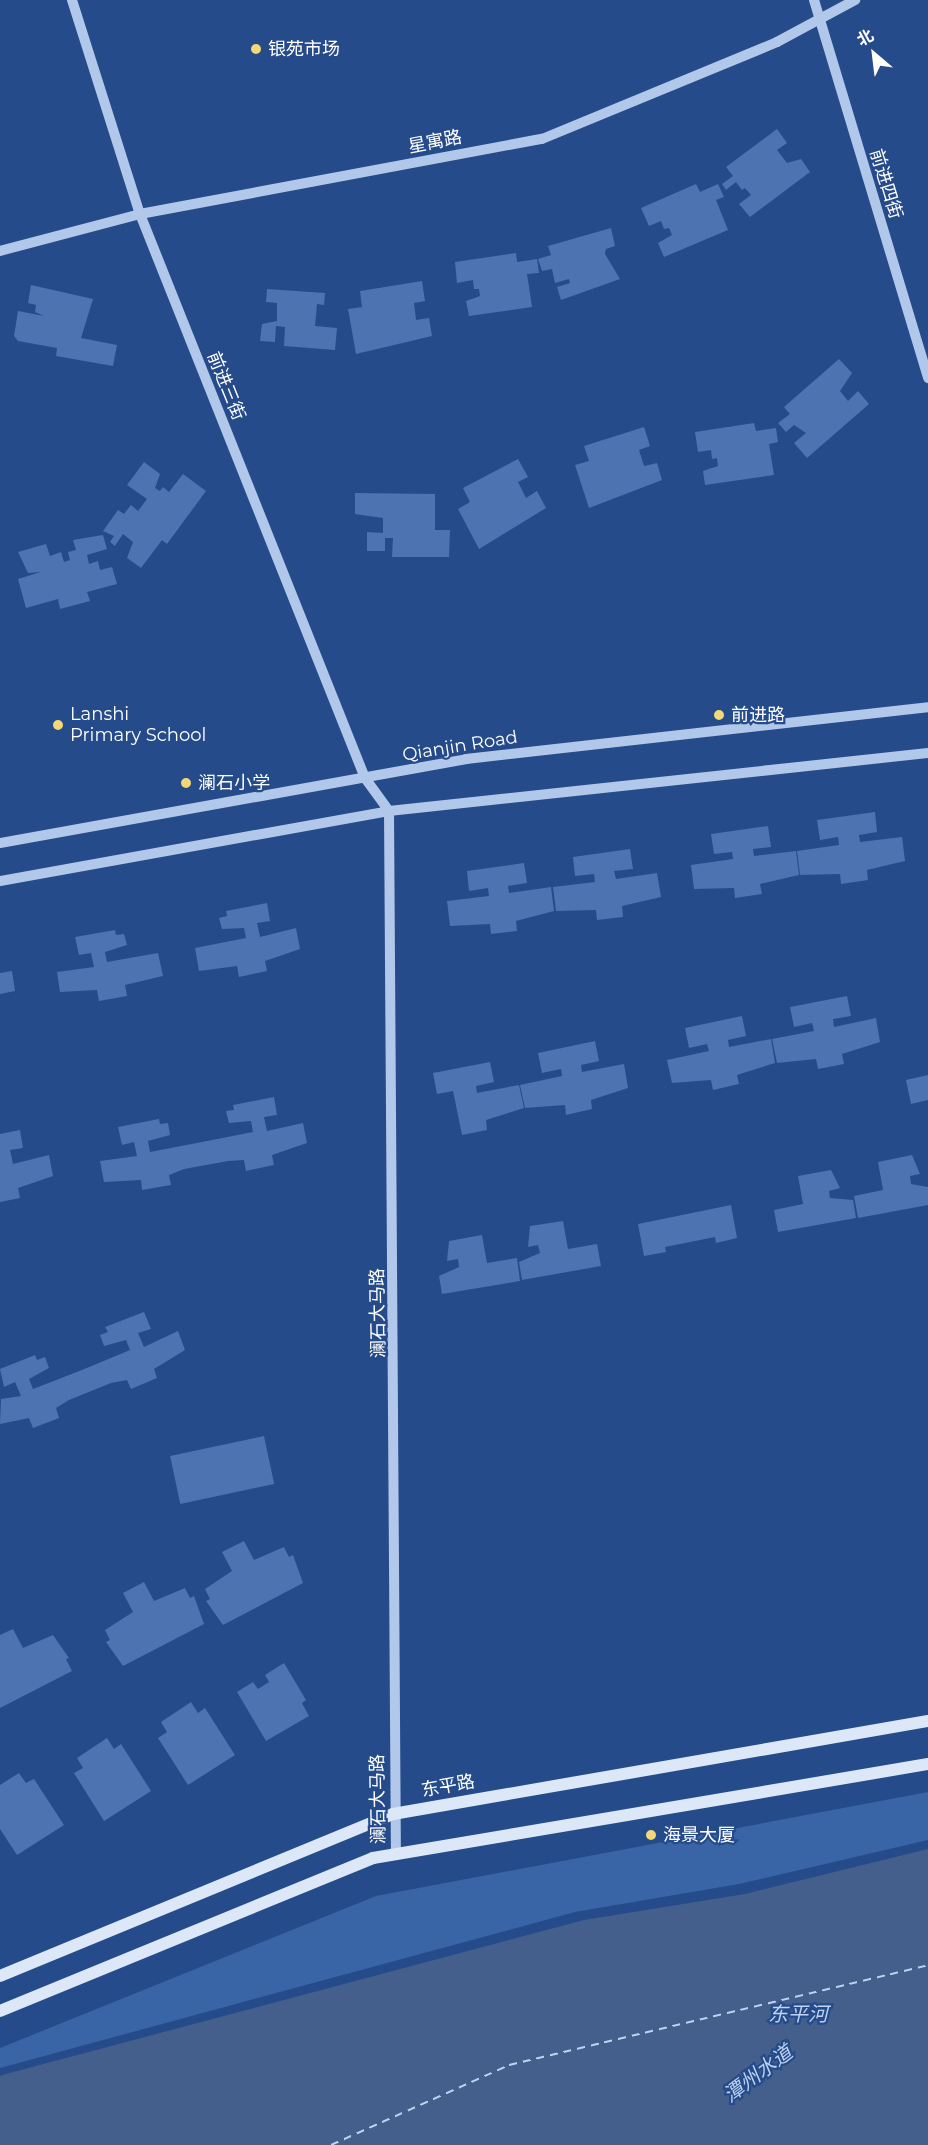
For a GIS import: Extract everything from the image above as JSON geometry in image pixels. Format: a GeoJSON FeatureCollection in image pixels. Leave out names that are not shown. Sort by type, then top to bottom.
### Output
{"type":"FeatureCollection","features":[{"type":"Feature","properties":{"kind":"main road","name":"东平路"},"geometry":{"type":"LineString","coordinates":[[0,1976],[393,1814],[928,1721]]}},
{"type":"Feature","properties":{"kind":"main road"},"geometry":{"type":"LineString","coordinates":[[0,2010],[374,1858],[928,1764]]}},
{"type":"Feature","properties":{"kind":"street","name":"前进三街"},"geometry":{"type":"LineString","coordinates":[[72,0],[141,214],[365,778]]}},
{"type":"Feature","properties":{"kind":"street","name":"前进四街"},"geometry":{"type":"LineString","coordinates":[[814,0],[928,378]]}},
{"type":"Feature","properties":{"kind":"street","name":"星寓路"},"geometry":{"type":"LineString","coordinates":[[0,251],[141,214],[542,139],[777,42],[855,0]]}},
{"type":"Feature","properties":{"kind":"street","name":"Qianjin Road"},"geometry":{"type":"LineString","coordinates":[[0,843],[466,759],[928,707]]}},
{"type":"Feature","properties":{"kind":"street"},"geometry":{"type":"LineString","coordinates":[[0,881],[389,811],[928,753]]}},
{"type":"Feature","properties":{"kind":"street"},"geometry":{"type":"LineString","coordinates":[[365,778],[389,811]]}},
{"type":"Feature","properties":{"kind":"street","name":"澜石大马路"},"geometry":{"type":"LineString","coordinates":[[389,811],[395,1322],[393,1814],[396,1855]]}},
{"type":"Feature","properties":{"kind":"shaded area"},"geometry":{"type":"Polygon","coordinates":[[[928,1792],[928,1840],[739,1884],[575,1912],[0,2068],[0,2048],[376,1896],[928,1792]]]}},
{"type":"Feature","properties":{"kind":"water","name":"东平河"},"geometry":{"type":"Polygon","coordinates":[[[928,1849],[928,2145],[0,2145],[0,2076],[6,2074],[584,1920],[745,1894],[928,1849]]]}},
{"type":"Feature","properties":{"kind":"building"},"geometry":{"type":"Polygon","coordinates":[[[777,129],[787,143],[777,150],[787,163],[801,159],[810,172],[750,217],[739,204],[751,195],[745,188],[742,190],[736,182],[726,190],[722,184],[733,176],[726,167],[777,129]]]}},
{"type":"Feature","properties":{"kind":"building"},"geometry":{"type":"Polygon","coordinates":[[[696,184],[700,192],[718,184],[724,197],[716,200],[728,230],[664,257],[658,243],[672,235],[669,228],[664,229],[661,221],[649,226],[641,208],[696,184]]]}},
{"type":"Feature","properties":{"kind":"building"},"geometry":{"type":"Polygon","coordinates":[[[611,228],[615,246],[606,249],[605,254],[620,279],[561,300],[557,287],[570,283],[569,279],[555,283],[552,269],[542,271],[538,259],[551,255],[548,246],[611,228]]]}},
{"type":"Feature","properties":{"kind":"building"},"geometry":{"type":"Polygon","coordinates":[[[516,253],[517,262],[537,259],[539,273],[527,274],[532,307],[469,316],[466,301],[480,296],[479,289],[474,289],[473,280],[457,283],[455,262],[516,253]]]}},
{"type":"Feature","properties":{"kind":"building"},"geometry":{"type":"Polygon","coordinates":[[[422,281],[425,301],[414,303],[416,320],[429,318],[432,336],[356,354],[348,309],[362,307],[360,291],[422,281]]]}},
{"type":"Feature","properties":{"kind":"building"},"geometry":{"type":"Polygon","coordinates":[[[31,285],[93,299],[81,338],[117,345],[113,366],[56,356],[57,348],[18,341],[14,336],[18,311],[44,316],[35,312],[36,305],[28,303],[31,285]]]}},
{"type":"Feature","properties":{"kind":"building"},"geometry":{"type":"Polygon","coordinates":[[[267,289],[325,293],[324,305],[317,304],[315,326],[337,328],[335,350],[284,346],[285,327],[276,326],[275,342],[260,341],[262,324],[277,321],[277,303],[266,302],[267,289]]]}},
{"type":"Feature","properties":{"kind":"building"},"geometry":{"type":"Polygon","coordinates":[[[839,359],[852,373],[840,391],[848,401],[858,391],[869,404],[807,458],[794,443],[806,433],[794,425],[786,432],[778,423],[790,414],[784,407],[839,359]]]}},
{"type":"Feature","properties":{"kind":"building"},"geometry":{"type":"Polygon","coordinates":[[[754,423],[756,431],[776,428],[778,442],[769,444],[774,475],[705,485],[703,471],[718,466],[717,458],[712,459],[711,450],[698,452],[695,432],[754,423]]]}},
{"type":"Feature","properties":{"kind":"building"},"geometry":{"type":"Polygon","coordinates":[[[644,427],[650,446],[639,450],[644,466],[657,463],[662,480],[589,508],[575,465],[589,461],[584,446],[644,427]]]}},
{"type":"Feature","properties":{"kind":"building"},"geometry":{"type":"Polygon","coordinates":[[[518,459],[528,477],[518,482],[526,498],[537,491],[546,508],[479,549],[458,509],[470,502],[463,488],[518,459]]]}},
{"type":"Feature","properties":{"kind":"building"},"geometry":{"type":"Polygon","coordinates":[[[144,462],[160,474],[155,488],[160,491],[163,487],[169,492],[183,474],[206,491],[167,544],[162,540],[141,568],[127,558],[133,542],[123,534],[115,546],[110,542],[114,536],[103,531],[118,510],[124,514],[131,505],[138,511],[147,499],[127,485],[144,462]]]}},
{"type":"Feature","properties":{"kind":"building"},"geometry":{"type":"Polygon","coordinates":[[[355,493],[435,494],[435,530],[450,530],[449,557],[392,557],[393,538],[385,538],[385,551],[367,551],[367,532],[383,533],[383,518],[355,514],[355,493]]]}},
{"type":"Feature","properties":{"kind":"building"},"geometry":{"type":"Polygon","coordinates":[[[103,535],[107,549],[87,555],[89,564],[98,561],[100,570],[112,567],[117,584],[87,592],[90,601],[60,609],[58,599],[26,608],[18,579],[41,572],[28,573],[18,552],[46,544],[50,556],[61,552],[64,562],[70,560],[68,552],[76,550],[73,540],[103,535]]]}},
{"type":"Feature","properties":{"kind":"building"},"geometry":{"type":"Polygon","coordinates":[[[875,812],[877,832],[859,835],[860,842],[902,837],[905,861],[867,870],[868,880],[841,884],[840,874],[800,875],[797,851],[839,845],[838,837],[820,840],[817,820],[875,812]]]}},
{"type":"Feature","properties":{"kind":"building"},"geometry":{"type":"Polygon","coordinates":[[[768,826],[771,847],[753,849],[754,856],[796,851],[799,875],[760,884],[762,894],[735,898],[734,888],[694,889],[691,865],[733,859],[732,852],[714,854],[711,834],[768,826]]]}},
{"type":"Feature","properties":{"kind":"building"},"geometry":{"type":"Polygon","coordinates":[[[630,849],[633,869],[614,871],[616,879],[657,873],[661,897],[622,906],[623,917],[597,920],[596,910],[556,911],[553,887],[595,882],[594,874],[575,876],[573,857],[630,849]]]}},
{"type":"Feature","properties":{"kind":"building"},"geometry":{"type":"Polygon","coordinates":[[[524,863],[527,883],[508,886],[509,893],[551,887],[554,911],[516,921],[517,931],[491,934],[490,924],[450,926],[447,901],[489,896],[488,888],[469,891],[467,871],[524,863]]]}},
{"type":"Feature","properties":{"kind":"building"},"geometry":{"type":"Polygon","coordinates":[[[267,903],[270,921],[257,923],[260,937],[296,928],[300,949],[265,961],[267,971],[239,977],[237,966],[199,971],[195,948],[246,938],[244,928],[222,929],[219,918],[227,916],[226,911],[267,903]]]}},
{"type":"Feature","properties":{"kind":"building"},"geometry":{"type":"Polygon","coordinates":[[[115,930],[116,935],[124,934],[127,945],[105,952],[107,962],[158,953],[163,976],[125,985],[127,996],[99,1001],[97,990],[60,992],[57,972],[94,967],[91,953],[79,955],[75,937],[115,930]]]}},
{"type":"Feature","properties":{"kind":"building"},"geometry":{"type":"Polygon","coordinates":[[[12,971],[15,991],[0,994],[0,973],[12,971]]]}},
{"type":"Feature","properties":{"kind":"building"},"geometry":{"type":"Polygon","coordinates":[[[847,996],[851,1016],[833,1019],[834,1027],[876,1018],[880,1042],[842,1054],[844,1064],[818,1069],[816,1059],[777,1063],[772,1039],[814,1031],[812,1023],[794,1027],[790,1007],[847,996]]]}},
{"type":"Feature","properties":{"kind":"building"},"geometry":{"type":"Polygon","coordinates":[[[742,1016],[746,1036],[728,1040],[729,1047],[771,1039],[775,1063],[737,1075],[739,1084],[713,1090],[711,1080],[672,1083],[667,1060],[709,1051],[707,1044],[689,1048],[685,1028],[742,1016]]]}},
{"type":"Feature","properties":{"kind":"building"},"geometry":{"type":"Polygon","coordinates":[[[595,1041],[599,1061],[581,1065],[582,1072],[624,1064],[628,1088],[591,1100],[592,1109],[566,1115],[565,1105],[525,1108],[520,1085],[562,1076],[561,1069],[542,1073],[538,1053],[595,1041]]]}},
{"type":"Feature","properties":{"kind":"building"},"geometry":{"type":"Polygon","coordinates":[[[490,1062],[494,1082],[476,1086],[477,1093],[519,1085],[524,1108],[486,1120],[487,1130],[462,1135],[453,1091],[437,1094],[433,1073],[490,1062]]]}},
{"type":"Feature","properties":{"kind":"building"},"geometry":{"type":"Polygon","coordinates":[[[928,1075],[928,1100],[911,1104],[906,1080],[928,1075]]]}},
{"type":"Feature","properties":{"kind":"building"},"geometry":{"type":"Polygon","coordinates":[[[274,1097],[277,1115],[264,1117],[267,1131],[303,1123],[307,1143],[272,1155],[274,1165],[246,1171],[244,1160],[184,1169],[169,1175],[171,1185],[142,1190],[141,1180],[104,1182],[100,1161],[137,1156],[134,1142],[122,1145],[118,1127],[159,1119],[160,1124],[168,1123],[170,1135],[148,1141],[150,1152],[202,1142],[253,1132],[251,1121],[229,1123],[226,1111],[234,1110],[233,1105],[274,1097]]]}},
{"type":"Feature","properties":{"kind":"building"},"geometry":{"type":"Polygon","coordinates":[[[20,1130],[23,1148],[10,1150],[13,1164],[49,1155],[53,1176],[18,1188],[20,1198],[0,1202],[0,1134],[20,1130]]]}},
{"type":"Feature","properties":{"kind":"building"},"geometry":{"type":"Polygon","coordinates":[[[912,1155],[920,1174],[910,1176],[911,1184],[928,1187],[928,1205],[858,1218],[854,1196],[883,1190],[878,1162],[912,1155]]]}},
{"type":"Feature","properties":{"kind":"building"},"geometry":{"type":"Polygon","coordinates":[[[831,1170],[840,1188],[829,1191],[830,1198],[853,1200],[856,1218],[778,1232],[774,1210],[803,1204],[798,1176],[831,1170]]]}},
{"type":"Feature","properties":{"kind":"building"},"geometry":{"type":"Polygon","coordinates":[[[731,1205],[737,1238],[716,1243],[715,1237],[665,1247],[666,1252],[644,1256],[638,1224],[731,1205]]]}},
{"type":"Feature","properties":{"kind":"building"},"geometry":{"type":"Polygon","coordinates":[[[563,1221],[568,1249],[597,1244],[601,1266],[522,1280],[519,1262],[540,1253],[538,1245],[528,1247],[530,1226],[563,1221]]]}},
{"type":"Feature","properties":{"kind":"building"},"geometry":{"type":"Polygon","coordinates":[[[482,1235],[487,1263],[517,1258],[520,1281],[442,1294],[439,1276],[459,1267],[458,1259],[447,1261],[449,1241],[482,1235]]]}},
{"type":"Feature","properties":{"kind":"building"},"geometry":{"type":"Polygon","coordinates":[[[144,1312],[151,1329],[138,1333],[144,1347],[178,1331],[185,1350],[154,1369],[157,1378],[131,1389],[127,1380],[111,1383],[69,1400],[56,1408],[59,1418],[33,1428],[29,1418],[0,1424],[1,1399],[21,1396],[15,1382],[4,1387],[0,1369],[35,1355],[37,1360],[45,1357],[49,1368],[29,1379],[33,1389],[82,1370],[130,1350],[126,1340],[104,1346],[100,1335],[108,1332],[105,1327],[144,1312]]]}},
{"type":"Feature","properties":{"kind":"building"},"geometry":{"type":"Polygon","coordinates":[[[264,1436],[274,1484],[180,1504],[170,1456],[264,1436]]]}},
{"type":"Feature","properties":{"kind":"building"},"geometry":{"type":"Polygon","coordinates":[[[244,1541],[254,1560],[284,1547],[289,1557],[293,1555],[303,1583],[223,1625],[206,1601],[210,1599],[205,1589],[232,1571],[222,1552],[244,1541]]]}},
{"type":"Feature","properties":{"kind":"building"},"geometry":{"type":"Polygon","coordinates":[[[144,1582],[154,1601],[185,1588],[190,1598],[194,1596],[204,1624],[123,1666],[106,1642],[110,1640],[105,1630],[133,1612],[123,1593],[144,1582]]]}},
{"type":"Feature","properties":{"kind":"building"},"geometry":{"type":"Polygon","coordinates":[[[13,1629],[23,1648],[53,1635],[69,1658],[66,1659],[72,1671],[0,1708],[0,1635],[13,1629]]]}},
{"type":"Feature","properties":{"kind":"building"},"geometry":{"type":"Polygon","coordinates":[[[284,1663],[306,1700],[302,1703],[309,1716],[266,1741],[237,1692],[253,1682],[258,1689],[269,1682],[265,1675],[284,1663]]]}},
{"type":"Feature","properties":{"kind":"building"},"geometry":{"type":"Polygon","coordinates":[[[191,1702],[198,1713],[205,1708],[235,1755],[188,1785],[158,1738],[167,1732],[161,1722],[191,1702]]]}},
{"type":"Feature","properties":{"kind":"building"},"geometry":{"type":"Polygon","coordinates":[[[107,1738],[114,1749],[121,1744],[151,1791],[104,1821],[74,1773],[83,1768],[77,1758],[107,1738]]]}},
{"type":"Feature","properties":{"kind":"building"},"geometry":{"type":"Polygon","coordinates":[[[19,1773],[26,1783],[34,1779],[64,1825],[17,1855],[0,1829],[0,1785],[19,1773]]]}},
{"type":"Feature","properties":{"kind":"ferry route"},"geometry":{"type":"LineString","coordinates":[[331,2145],[509,2065],[928,1965]]}},
{"type":"Feature","properties":{"kind":"place","name":"银苑市场"},"geometry":{"type":"Point","coordinates":[256,49]}},
{"type":"Feature","properties":{"kind":"place","name":"前进路"},"geometry":{"type":"Point","coordinates":[719,715]}},
{"type":"Feature","properties":{"kind":"place","name":"Lanshi Primary School"},"geometry":{"type":"Point","coordinates":[58,725]}},
{"type":"Feature","properties":{"kind":"place","name":"澜石小学"},"geometry":{"type":"Point","coordinates":[186,783]}},
{"type":"Feature","properties":{"kind":"place","name":"海景大厦"},"geometry":{"type":"Point","coordinates":[651,1835]}},
{"type":"Feature","properties":{"kind":"water label","name":"潭州水道"},"geometry":{"type":"Point","coordinates":[758,2074]}}]}
